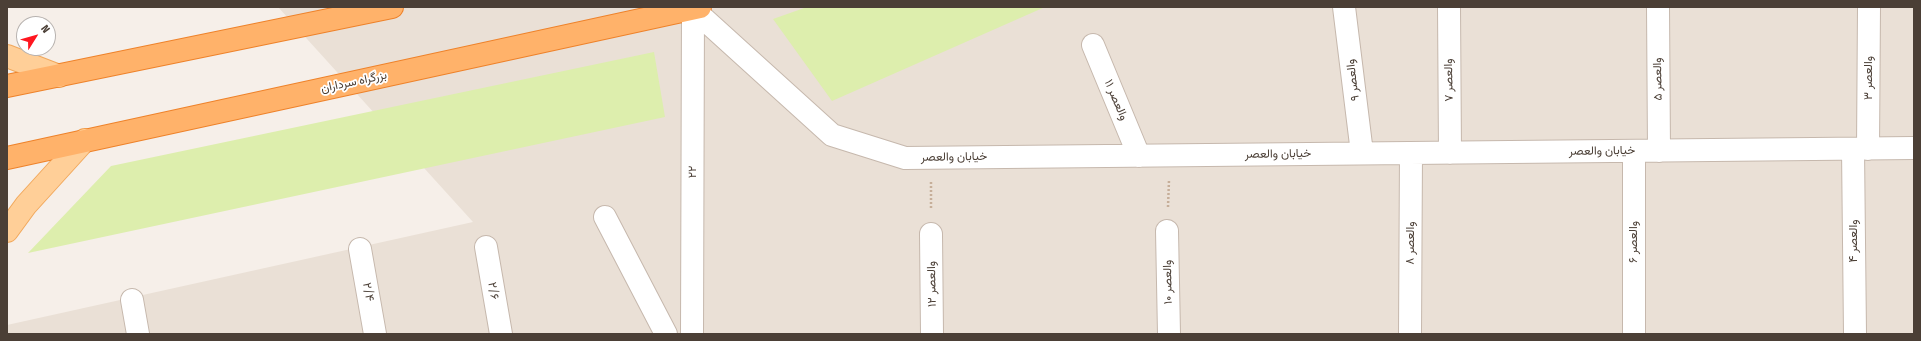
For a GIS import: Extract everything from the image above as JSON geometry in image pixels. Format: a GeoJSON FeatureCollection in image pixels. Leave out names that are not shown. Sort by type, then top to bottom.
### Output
{"type":"FeatureCollection","features":[{"type":"Feature","properties":{"kind":"highway"},"geometry":{"type":"LineString","coordinates":[[7,86],[392,7]]}},
{"type":"Feature","properties":{"kind":"highway","name":"بزرگراه سرداران"},"geometry":{"type":"LineString","coordinates":[[7,158],[697,8]]}},
{"type":"Feature","properties":{"kind":"main road"},"geometry":{"type":"LineString","coordinates":[[7,56],[59,76]]}},
{"type":"Feature","properties":{"kind":"main road"},"geometry":{"type":"LineString","coordinates":[[7,231],[26,205],[85,140]]}},
{"type":"Feature","properties":{"kind":"street","name":"والعصر ۹"},"geometry":{"type":"LineString","coordinates":[[1344,7],[1362,153]]}},
{"type":"Feature","properties":{"kind":"street","name":"والعصر ۷"},"geometry":{"type":"LineString","coordinates":[[1449,7],[1450,153]]}},
{"type":"Feature","properties":{"kind":"street","name":"والعصر ۵"},"geometry":{"type":"LineString","coordinates":[[1658,7],[1659,151]]}},
{"type":"Feature","properties":{"kind":"street","name":"والعصر ۳"},"geometry":{"type":"LineString","coordinates":[[1861,149],[1869,7]]}},
{"type":"Feature","properties":{"kind":"street","name":"خیابان والعصر"},"geometry":{"type":"LineString","coordinates":[[697,8],[832,135],[905,158],[1914,148]]}},
{"type":"Feature","properties":{"kind":"street","name":"۲۲"},"geometry":{"type":"LineString","coordinates":[[692,334],[697,8]]}},
{"type":"Feature","properties":{"kind":"street","name":"والعصر ۱۱"},"geometry":{"type":"LineString","coordinates":[[1093,45],[1139,156]]}},
{"type":"Feature","properties":{"kind":"street","name":"والعصر ۴"},"geometry":{"type":"LineString","coordinates":[[1855,334],[1861,149]]}},
{"type":"Feature","properties":{"kind":"street","name":"والعصر ۶"},"geometry":{"type":"LineString","coordinates":[[1634,151],[1634,334]]}},
{"type":"Feature","properties":{"kind":"street","name":"والعصر ۸"},"geometry":{"type":"LineString","coordinates":[[1410,334],[1411,153]]}},
{"type":"Feature","properties":{"kind":"street"},"geometry":{"type":"LineString","coordinates":[[605,217],[666,334]]}},
{"type":"Feature","properties":{"kind":"street","name":"والعصر ۱۰"},"geometry":{"type":"LineString","coordinates":[[1167,231],[1169,334]]}},
{"type":"Feature","properties":{"kind":"street","name":"والعصر ۱۲"},"geometry":{"type":"LineString","coordinates":[[931,234],[932,334]]}},
{"type":"Feature","properties":{"kind":"street","name":"۲/۶"},"geometry":{"type":"LineString","coordinates":[[486,247],[501,334]]}},
{"type":"Feature","properties":{"kind":"street","name":"۲/۴"},"geometry":{"type":"LineString","coordinates":[[360,249],[375,334]]}},
{"type":"Feature","properties":{"kind":"street"},"geometry":{"type":"LineString","coordinates":[[132,300],[138,334]]}},
{"type":"Feature","properties":{"kind":"path"},"geometry":{"type":"LineString","coordinates":[[1167,231],[1170,155]]}},
{"type":"Feature","properties":{"kind":"path"},"geometry":{"type":"LineString","coordinates":[[931,158],[931,234]]}},
{"type":"Feature","properties":{"kind":"shaded area"},"geometry":{"type":"Polygon","coordinates":[[[278,7],[1914,7],[1914,334],[7,334],[7,325],[473,222],[278,7]]]}},
{"type":"Feature","properties":{"kind":"green space"},"geometry":{"type":"Polygon","coordinates":[[[807,7],[1045,7],[832,101],[773,19],[807,7]]]}},
{"type":"Feature","properties":{"kind":"green space"},"geometry":{"type":"Polygon","coordinates":[[[654,52],[665,117],[28,253],[111,166],[654,52]]]}}]}
